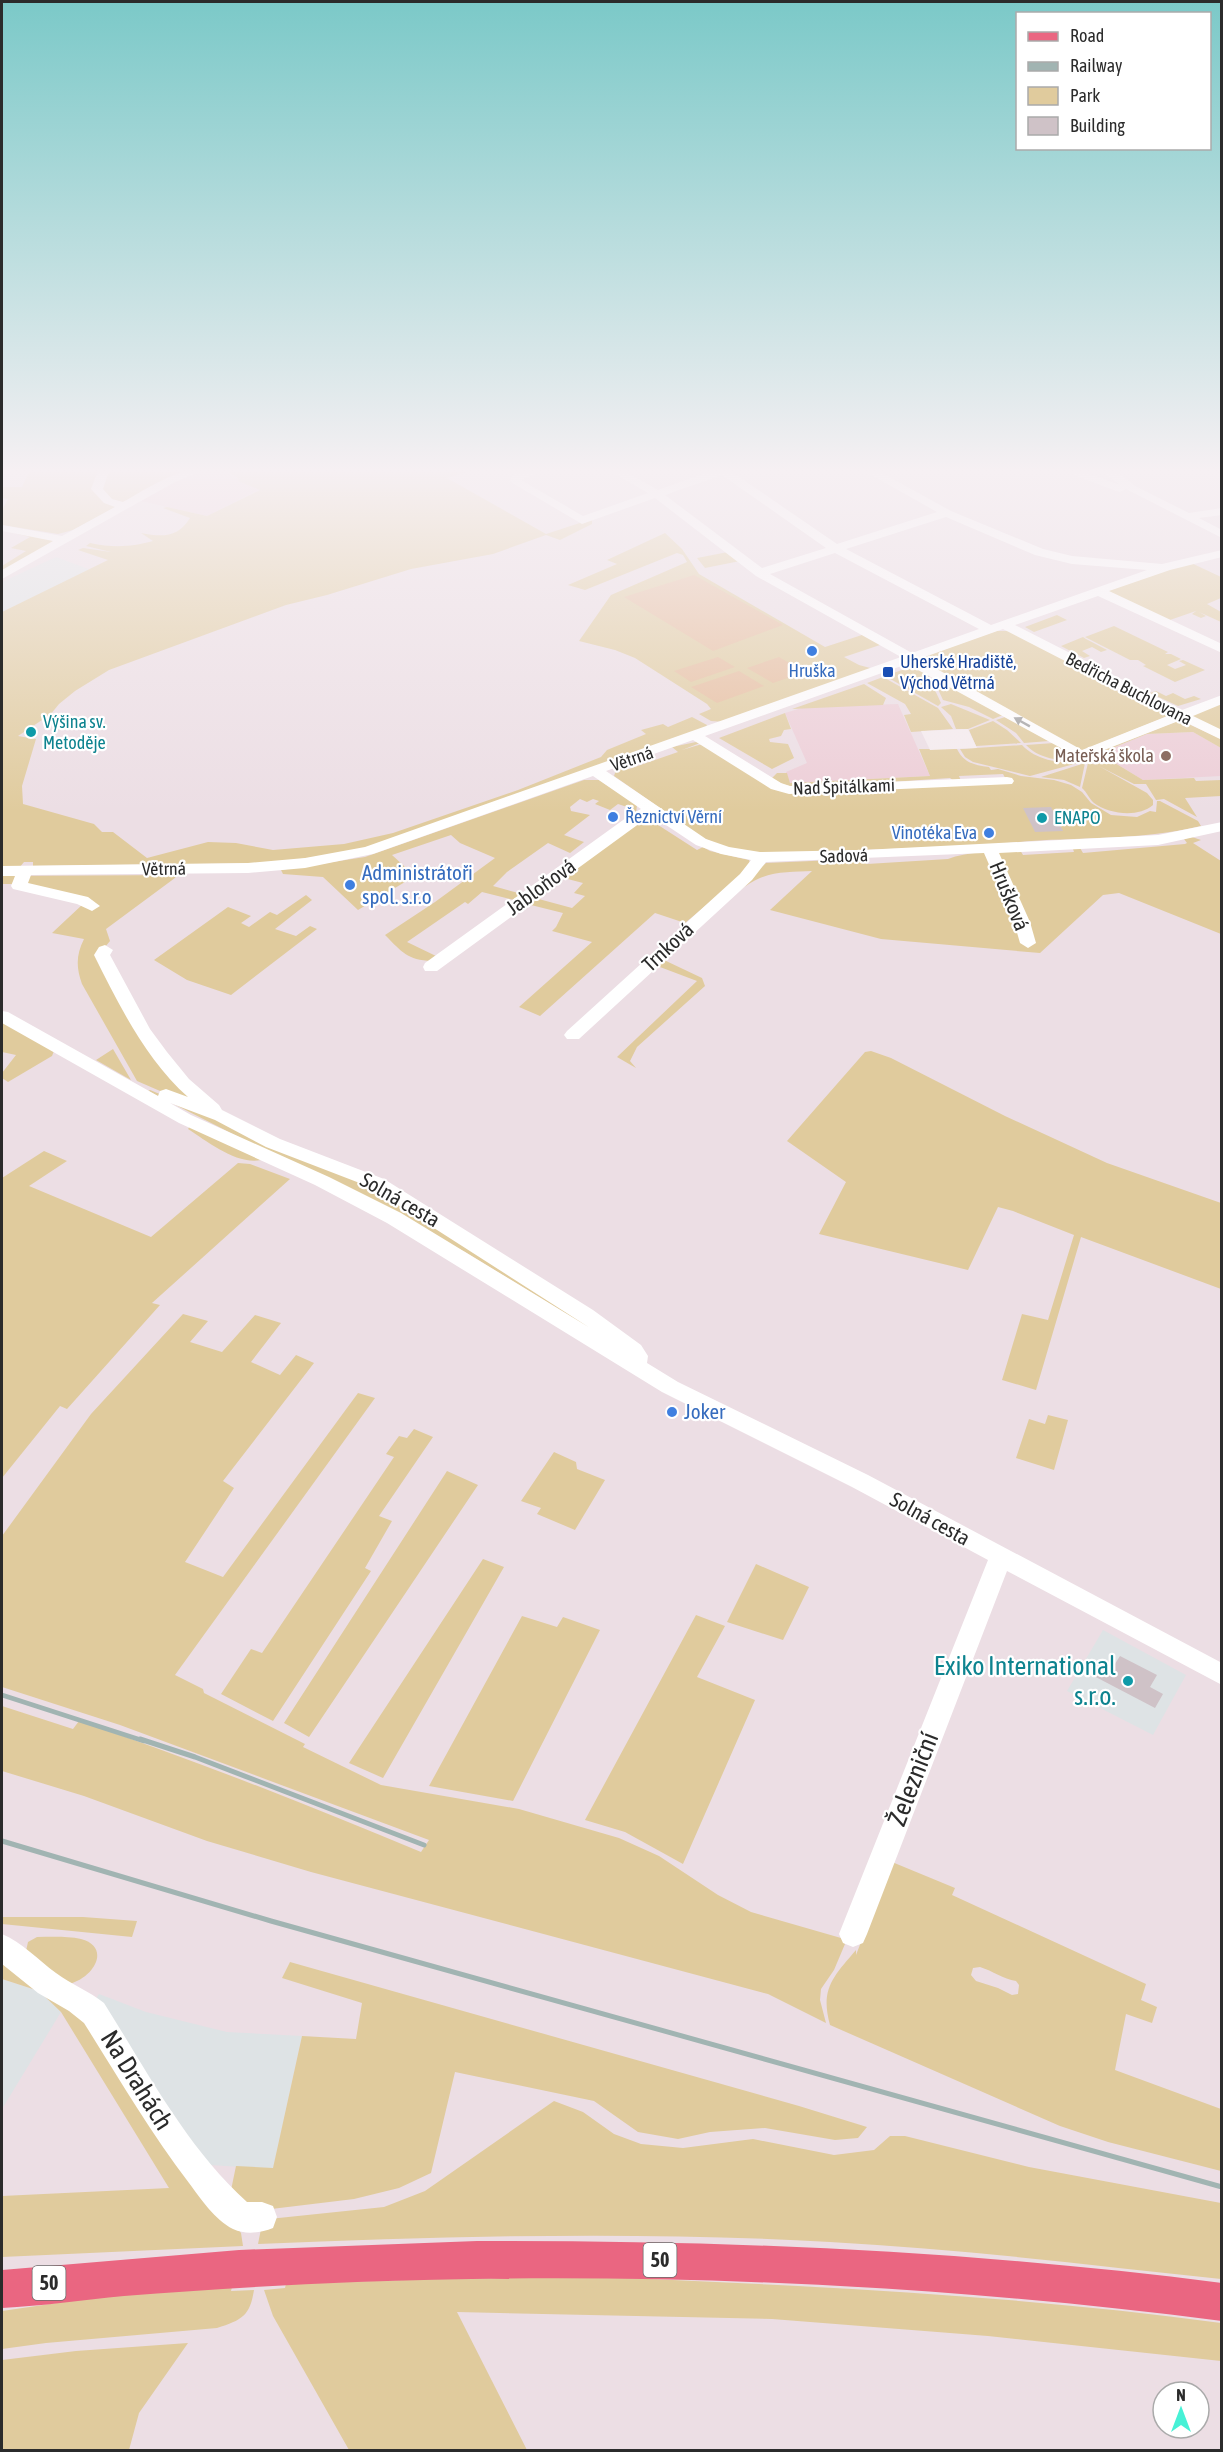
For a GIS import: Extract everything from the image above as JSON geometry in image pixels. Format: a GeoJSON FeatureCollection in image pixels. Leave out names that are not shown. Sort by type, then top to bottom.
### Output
{"type":"FeatureCollection","features":[{"type":"Feature","properties":{"kind":"main road","name":"50"},"geometry":{"type":"LineString","coordinates":[[2,2289],[97,2278],[372,2260],[536,2258],[694,2261],[854,2268],[1010,2280],[1221,2302]]}},
{"type":"Feature","properties":{"kind":"main road"},"geometry":{"type":"LineString","coordinates":[[2,2279],[97,2278]]}},
{"type":"Feature","properties":{"kind":"street"},"geometry":{"type":"LineString","coordinates":[[776,582],[910,659],[1087,752],[1221,699]]}},
{"type":"Feature","properties":{"kind":"street"},"geometry":{"type":"LineString","coordinates":[[900,582],[991,630]]}},
{"type":"Feature","properties":{"kind":"street","name":"Větrná"},"geometry":{"type":"LineString","coordinates":[[2,886],[22,878],[248,868],[334,859],[386,846],[1125,582]]}},
{"type":"Feature","properties":{"kind":"street"},"geometry":{"type":"LineString","coordinates":[[1100,592],[1221,649]]}},
{"type":"Feature","properties":{"kind":"street","name":"Bedřicha Buchlovana"},"geometry":{"type":"LineString","coordinates":[[1005,625],[1221,736]]}},
{"type":"Feature","properties":{"kind":"street","name":"Nad Špitálkami"},"geometry":{"type":"LineString","coordinates":[[696,736],[776,786],[789,790],[1006,781]]}},
{"type":"Feature","properties":{"kind":"street","name":"Sadová"},"geometry":{"type":"LineString","coordinates":[[597,771],[706,844],[726,852],[760,857],[990,849],[1158,840],[1221,825]]}},
{"type":"Feature","properties":{"kind":"street","name":"Jabloňová"},"geometry":{"type":"LineString","coordinates":[[431,967],[635,818],[652,809]]}},
{"type":"Feature","properties":{"kind":"street","name":"Hrušková"},"geometry":{"type":"LineString","coordinates":[[990,849],[1022,922],[1028,943]]}},
{"type":"Feature","properties":{"kind":"street","name":"Trnková"},"geometry":{"type":"LineString","coordinates":[[573,1035],[746,877],[758,864],[760,857]]}},
{"type":"Feature","properties":{"kind":"street","name":"Větrná"},"geometry":{"type":"LineString","coordinates":[[2,871],[82,900],[92,906]]}},
{"type":"Feature","properties":{"kind":"street"},"geometry":{"type":"LineString","coordinates":[[105,950],[102,955],[142,1029],[183,1083],[221,1116]]}},
{"type":"Feature","properties":{"kind":"street","name":"Solná cesta"},"geometry":{"type":"LineString","coordinates":[[2,1016],[228,1140],[322,1181],[394,1218],[702,1404],[860,1481],[1221,1675]]}},
{"type":"Feature","properties":{"kind":"street","name":"Solná cesta"},"geometry":{"type":"LineString","coordinates":[[130,1088],[145,1086],[193,1107],[221,1116],[273,1143],[350,1171],[385,1187],[569,1303],[629,1345],[638,1356],[636,1366]]}},
{"type":"Feature","properties":{"kind":"street","name":"Železniční"},"geometry":{"type":"LineString","coordinates":[[853,1934],[1001,1557]]}},
{"type":"Feature","properties":{"kind":"street","name":"Na Drahách"},"geometry":{"type":"LineString","coordinates":[[2,1947],[48,1984],[79,2001],[94,2013],[174,2139],[218,2196],[241,2217],[262,2217]]}},
{"type":"Feature","properties":{"kind":"shaded area"},"geometry":{"type":"Polygon","coordinates":[[[2,582],[65,582],[2,612],[2,582]]]}},
{"type":"Feature","properties":{"kind":"shaded area"},"geometry":{"type":"Polygon","coordinates":[[[670,582],[707,582],[783,625],[713,651],[624,597],[670,582]]]}},
{"type":"Feature","properties":{"kind":"shaded area"},"geometry":{"type":"Polygon","coordinates":[[[718,657],[735,667],[691,682],[674,671],[718,657]]]}},
{"type":"Feature","properties":{"kind":"shaded area"},"geometry":{"type":"Polygon","coordinates":[[[779,657],[805,672],[773,683],[747,668],[779,657]]]}},
{"type":"Feature","properties":{"kind":"shaded area"},"geometry":{"type":"Polygon","coordinates":[[[739,671],[764,686],[717,703],[691,687],[739,671]]]}},
{"type":"Feature","properties":{"kind":"shaded area"},"geometry":{"type":"Polygon","coordinates":[[[898,704],[930,776],[790,783],[786,772],[807,763],[785,713],[805,707],[898,704]]]}},
{"type":"Feature","properties":{"kind":"shaded area"},"geometry":{"type":"Polygon","coordinates":[[[968,729],[977,748],[930,750],[921,731],[968,729]]]}},
{"type":"Feature","properties":{"kind":"shaded area","name":"Mateřská škola"},"geometry":{"type":"Polygon","coordinates":[[[1193,732],[1221,748],[1221,776],[1143,780],[1110,760],[1115,747],[1147,734],[1193,732]]]}},
{"type":"Feature","properties":{"kind":"shaded area"},"geometry":{"type":"Polygon","coordinates":[[[1103,1630],[1186,1675],[1153,1735],[1067,1691],[1103,1630]]]}},
{"type":"Feature","properties":{"kind":"shaded area"},"geometry":{"type":"Polygon","coordinates":[[[2,1979],[39,1991],[61,2012],[2,2109],[2,1979]]]}},
{"type":"Feature","properties":{"kind":"shaded area"},"geometry":{"type":"Polygon","coordinates":[[[99,1994],[146,2012],[227,2032],[302,2036],[273,2169],[210,2165],[202,2159],[95,2000],[99,1994]]]}},
{"type":"Feature","properties":{"kind":"green space"},"geometry":{"type":"Polygon","coordinates":[[[62,582],[368,582],[286,605],[109,670],[75,691],[59,704],[46,720],[42,720],[18,736],[36,739],[22,786],[23,804],[94,824],[102,832],[113,832],[147,858],[208,842],[236,843],[273,850],[344,844],[393,833],[518,790],[601,757],[607,750],[646,734],[641,730],[663,724],[668,727],[692,717],[707,725],[704,730],[356,851],[273,863],[33,866],[33,862],[24,862],[19,868],[2,868],[2,612],[62,582]]]}},
{"type":"Feature","properties":{"kind":"green space"},"geometry":{"type":"Polygon","coordinates":[[[574,582],[604,582],[585,590],[568,585],[574,582]]]}},
{"type":"Feature","properties":{"kind":"green space"},"geometry":{"type":"Polygon","coordinates":[[[640,582],[714,582],[825,647],[865,634],[883,644],[844,657],[859,665],[874,669],[725,722],[711,721],[699,714],[711,709],[707,704],[635,658],[615,650],[579,641],[611,595],[640,582]]]}},
{"type":"Feature","properties":{"kind":"green space"},"geometry":{"type":"Polygon","coordinates":[[[1131,582],[1221,582],[1221,598],[1207,604],[1221,612],[1221,622],[1199,612],[1206,616],[1201,618],[1192,614],[1196,611],[1167,621],[1108,591],[1131,582]]]}},
{"type":"Feature","properties":{"kind":"green space"},"geometry":{"type":"Polygon","coordinates":[[[1057,615],[1067,620],[1034,632],[1025,627],[1057,615]]]}},
{"type":"Feature","properties":{"kind":"green space"},"geometry":{"type":"Polygon","coordinates":[[[1114,626],[1168,652],[1165,654],[1181,659],[1167,665],[1175,669],[1186,665],[1179,661],[1183,660],[1205,670],[1175,682],[1143,666],[1146,665],[1138,660],[1130,660],[1085,637],[1114,626]]]}},
{"type":"Feature","properties":{"kind":"green space"},"geometry":{"type":"Polygon","coordinates":[[[996,631],[1009,631],[1088,671],[1085,674],[1139,702],[1144,700],[1167,712],[1168,716],[1081,751],[917,659],[996,631]]]}},
{"type":"Feature","properties":{"kind":"green space"},"geometry":{"type":"Polygon","coordinates":[[[1083,637],[1107,650],[1101,652],[1092,647],[1082,651],[1090,656],[1084,658],[1061,646],[1083,637]]]}},
{"type":"Feature","properties":{"kind":"green space"},"geometry":{"type":"Polygon","coordinates":[[[916,665],[926,671],[941,703],[938,706],[885,676],[916,665]]]}},
{"type":"Feature","properties":{"kind":"green space"},"geometry":{"type":"Polygon","coordinates":[[[931,674],[1003,715],[993,719],[969,707],[943,700],[931,674]]]}},
{"type":"Feature","properties":{"kind":"green space"},"geometry":{"type":"Polygon","coordinates":[[[883,677],[938,708],[953,729],[911,732],[904,715],[911,714],[905,704],[867,683],[883,677]]]}},
{"type":"Feature","properties":{"kind":"green space"},"geometry":{"type":"Polygon","coordinates":[[[864,684],[886,698],[883,705],[792,709],[864,684]]]}},
{"type":"Feature","properties":{"kind":"green space"},"geometry":{"type":"Polygon","coordinates":[[[1156,691],[1166,696],[1173,693],[1185,699],[1194,696],[1201,699],[1178,706],[1150,693],[1156,691]]]}},
{"type":"Feature","properties":{"kind":"green space"},"geometry":{"type":"Polygon","coordinates":[[[1221,702],[1221,736],[1190,715],[1221,702]]]}},
{"type":"Feature","properties":{"kind":"green space"},"geometry":{"type":"Polygon","coordinates":[[[951,704],[990,720],[968,729],[956,729],[951,716],[941,707],[951,704]]]}},
{"type":"Feature","properties":{"kind":"green space"},"geometry":{"type":"Polygon","coordinates":[[[785,713],[791,729],[784,730],[781,736],[769,739],[770,742],[788,744],[794,758],[772,769],[719,738],[785,713]]]}},
{"type":"Feature","properties":{"kind":"green space"},"geometry":{"type":"Polygon","coordinates":[[[1005,717],[1049,741],[1024,743],[1016,733],[996,720],[1005,717]]]}},
{"type":"Feature","properties":{"kind":"green space"},"geometry":{"type":"Polygon","coordinates":[[[1180,720],[1221,739],[1221,748],[1193,732],[1147,734],[1115,747],[1110,760],[1143,780],[1194,778],[1196,781],[1221,780],[1221,796],[1185,798],[1197,817],[1164,799],[1156,800],[1146,784],[1134,784],[1091,762],[1097,759],[1096,753],[1180,720]]]}},
{"type":"Feature","properties":{"kind":"green space"},"geometry":{"type":"Polygon","coordinates":[[[993,721],[1021,743],[976,746],[969,730],[993,721]]]}},
{"type":"Feature","properties":{"kind":"green space"},"geometry":{"type":"Polygon","coordinates":[[[700,743],[682,750],[702,744],[779,791],[1008,783],[1003,774],[959,776],[961,781],[954,781],[950,778],[801,788],[784,785],[772,778],[777,773],[787,773],[790,783],[930,776],[919,749],[957,749],[966,760],[989,767],[991,770],[998,769],[1021,776],[1054,780],[1071,785],[1082,792],[1091,803],[1111,815],[1137,817],[1150,811],[1156,812],[1157,801],[1160,801],[1198,821],[1201,826],[1123,837],[1044,840],[992,845],[756,854],[722,846],[703,838],[614,776],[616,770],[623,765],[629,769],[678,752],[672,747],[700,743]]]}},
{"type":"Feature","properties":{"kind":"green space"},"geometry":{"type":"Polygon","coordinates":[[[1054,743],[1086,758],[1086,761],[1046,757],[1026,745],[1054,743]]]}},
{"type":"Feature","properties":{"kind":"green space"},"geometry":{"type":"Polygon","coordinates":[[[1022,745],[1048,760],[1078,763],[1030,776],[973,762],[965,757],[960,749],[1022,745]]]}},
{"type":"Feature","properties":{"kind":"green space"},"geometry":{"type":"Polygon","coordinates":[[[1085,763],[1080,787],[1064,780],[1041,777],[1085,763]]]}},
{"type":"Feature","properties":{"kind":"green space"},"geometry":{"type":"Polygon","coordinates":[[[1088,763],[1097,765],[1147,793],[1153,800],[1153,805],[1140,812],[1132,813],[1115,812],[1100,807],[1082,788],[1088,763]]]}},
{"type":"Feature","properties":{"kind":"green space"},"geometry":{"type":"Polygon","coordinates":[[[584,780],[599,780],[637,805],[636,813],[626,812],[630,808],[618,804],[610,810],[595,804],[599,801],[593,799],[587,802],[580,799],[570,807],[571,811],[590,815],[564,835],[584,842],[570,853],[548,843],[507,872],[493,886],[522,894],[514,900],[482,892],[468,904],[465,902],[407,942],[436,956],[432,961],[411,957],[385,935],[495,858],[460,843],[451,835],[392,855],[415,876],[358,910],[323,877],[283,874],[281,870],[365,857],[584,780]]]}},
{"type":"Feature","properties":{"kind":"green space"},"geometry":{"type":"Polygon","coordinates":[[[645,817],[660,821],[655,823],[697,850],[703,847],[710,851],[749,860],[750,863],[734,882],[685,923],[655,913],[540,1016],[519,1007],[592,942],[552,931],[563,913],[527,904],[535,898],[572,908],[585,896],[574,893],[583,883],[560,877],[645,817]]]}},
{"type":"Feature","properties":{"kind":"green space"},"geometry":{"type":"Polygon","coordinates":[[[1192,837],[1201,840],[1193,843],[1221,861],[1221,934],[1119,893],[1103,895],[1040,953],[881,939],[770,910],[812,871],[779,873],[760,878],[724,903],[664,960],[702,978],[705,986],[637,1047],[630,1061],[636,1068],[617,1057],[697,981],[652,964],[766,863],[858,859],[867,864],[948,859],[964,854],[1020,850],[1023,855],[1074,852],[1073,849],[1080,848],[1083,853],[1185,844],[1187,843],[1184,839],[1192,837]]]}},
{"type":"Feature","properties":{"kind":"green space"},"geometry":{"type":"Polygon","coordinates":[[[179,875],[106,929],[110,941],[100,953],[197,1107],[137,1081],[82,984],[78,961],[79,950],[84,939],[52,933],[83,904],[92,906],[93,901],[29,884],[2,884],[2,876],[179,875]]]}},
{"type":"Feature","properties":{"kind":"green space"},"geometry":{"type":"Polygon","coordinates":[[[306,895],[312,900],[275,929],[296,936],[310,926],[317,929],[231,995],[187,980],[154,960],[228,907],[251,916],[241,923],[249,927],[270,912],[277,915],[306,895]]]}},
{"type":"Feature","properties":{"kind":"green space"},"geometry":{"type":"Polygon","coordinates":[[[2,1021],[54,1051],[52,1056],[8,1082],[2,1078],[2,1073],[16,1055],[2,1052],[2,1021]]]}},
{"type":"Feature","properties":{"kind":"green space"},"geometry":{"type":"Polygon","coordinates":[[[113,1049],[131,1080],[96,1060],[113,1049]]]}},
{"type":"Feature","properties":{"kind":"green space"},"geometry":{"type":"Polygon","coordinates":[[[871,1051],[891,1058],[1005,1116],[1107,1163],[1221,1203],[1221,1289],[1081,1237],[1036,1390],[1002,1380],[1022,1314],[1048,1320],[1074,1235],[998,1207],[968,1270],[819,1234],[846,1182],[787,1141],[865,1052],[871,1051]]]}},
{"type":"Feature","properties":{"kind":"green space"},"geometry":{"type":"Polygon","coordinates":[[[148,1091],[367,1180],[632,1354],[465,1252],[148,1091]]]}},
{"type":"Feature","properties":{"kind":"green space"},"geometry":{"type":"Polygon","coordinates":[[[190,1126],[261,1160],[252,1161],[233,1156],[188,1129],[190,1126]]]}},
{"type":"Feature","properties":{"kind":"green space"},"geometry":{"type":"Polygon","coordinates":[[[44,1151],[67,1161],[29,1186],[151,1237],[238,1163],[250,1164],[290,1179],[152,1303],[160,1305],[67,1409],[60,1406],[2,1478],[2,1178],[44,1151]]]}},
{"type":"Feature","properties":{"kind":"green space"},"geometry":{"type":"Polygon","coordinates":[[[183,1314],[208,1321],[190,1342],[222,1352],[255,1315],[281,1323],[251,1362],[280,1375],[296,1355],[314,1363],[223,1481],[234,1488],[185,1562],[223,1577],[358,1393],[375,1398],[175,1675],[203,1689],[204,1693],[305,1744],[303,1747],[381,1785],[519,1809],[619,1838],[659,1856],[718,1895],[751,1912],[841,1938],[845,1944],[834,1970],[821,1989],[820,2000],[826,2023],[768,1994],[311,1872],[207,1841],[84,1796],[2,1771],[2,1706],[73,1729],[79,1721],[251,1783],[421,1852],[429,1840],[120,1725],[2,1687],[2,1536],[91,1414],[183,1314]]]}},
{"type":"Feature","properties":{"kind":"green space"},"geometry":{"type":"Polygon","coordinates":[[[1048,1415],[1068,1420],[1054,1470],[1016,1458],[1029,1419],[1045,1424],[1048,1415]]]}},
{"type":"Feature","properties":{"kind":"green space"},"geometry":{"type":"Polygon","coordinates":[[[414,1429],[433,1437],[379,1516],[392,1521],[365,1568],[371,1571],[273,1721],[221,1694],[251,1649],[262,1653],[394,1457],[386,1454],[399,1436],[407,1438],[414,1429]]]}},
{"type":"Feature","properties":{"kind":"green space"},"geometry":{"type":"Polygon","coordinates":[[[554,1452],[576,1462],[577,1469],[605,1480],[575,1530],[537,1514],[541,1508],[521,1501],[554,1452]]]}},
{"type":"Feature","properties":{"kind":"green space"},"geometry":{"type":"Polygon","coordinates":[[[447,1471],[478,1485],[309,1737],[284,1723],[447,1471]]]}},
{"type":"Feature","properties":{"kind":"green space"},"geometry":{"type":"Polygon","coordinates":[[[483,1559],[504,1567],[383,1778],[349,1763],[483,1559]]]}},
{"type":"Feature","properties":{"kind":"green space"},"geometry":{"type":"Polygon","coordinates":[[[756,1564],[809,1587],[783,1640],[727,1622],[756,1564]]]}},
{"type":"Feature","properties":{"kind":"green space"},"geometry":{"type":"Polygon","coordinates":[[[696,1615],[725,1626],[697,1677],[755,1700],[683,1864],[625,1832],[585,1820],[696,1615]]]}},
{"type":"Feature","properties":{"kind":"green space"},"geometry":{"type":"Polygon","coordinates":[[[522,1616],[557,1627],[563,1617],[600,1630],[513,1801],[429,1786],[522,1616]]]}},
{"type":"Feature","properties":{"kind":"green space"},"geometry":{"type":"Polygon","coordinates":[[[892,1862],[955,1888],[952,1895],[1146,1984],[1141,2000],[1157,2007],[1152,2023],[1126,2014],[1115,2070],[1221,2109],[1221,2171],[1108,2142],[1060,2126],[830,2025],[827,2002],[831,1984],[856,1950],[856,1955],[892,1862]],[[980,1967],[973,1968],[971,1975],[976,1981],[1012,1995],[1018,1994],[1019,1985],[1016,1981],[980,1967]]]}},
{"type":"Feature","properties":{"kind":"green space"},"geometry":{"type":"Polygon","coordinates":[[[2,1917],[83,1917],[137,1921],[132,1937],[2,1924],[2,1917]]]}},
{"type":"Feature","properties":{"kind":"green space"},"geometry":{"type":"Polygon","coordinates":[[[37,1937],[81,1939],[95,1948],[96,1962],[86,1975],[69,1984],[26,1951],[28,1942],[37,1937]]]}},
{"type":"Feature","properties":{"kind":"green space"},"geometry":{"type":"Polygon","coordinates":[[[2,1951],[38,1982],[73,2004],[241,2233],[243,2246],[2,2257],[2,2196],[169,2188],[61,2012],[39,1991],[2,1979],[2,1951]]]}},
{"type":"Feature","properties":{"kind":"green space"},"geometry":{"type":"Polygon","coordinates":[[[290,1962],[867,2127],[858,2138],[835,2140],[765,2128],[710,2132],[678,2139],[638,2132],[594,2101],[455,2072],[431,2173],[399,2188],[354,2199],[263,2210],[230,2195],[236,2166],[273,2168],[302,2036],[356,2039],[362,2003],[282,1978],[290,1962]]]}},
{"type":"Feature","properties":{"kind":"green space"},"geometry":{"type":"Polygon","coordinates":[[[554,2101],[583,2112],[614,2134],[641,2144],[683,2148],[753,2139],[834,2155],[874,2150],[890,2136],[905,2136],[1029,2167],[1221,2203],[1221,2279],[928,2249],[758,2239],[544,2236],[258,2244],[261,2229],[269,2219],[384,2207],[425,2191],[554,2101]]]}},
{"type":"Feature","properties":{"kind":"green space"},"geometry":{"type":"Polygon","coordinates":[[[604,2277],[836,2288],[990,2299],[1144,2313],[1221,2323],[1221,2361],[988,2336],[772,2319],[457,2312],[527,2450],[349,2450],[273,2316],[264,2290],[285,2288],[286,2284],[604,2277]]]}},
{"type":"Feature","properties":{"kind":"green space"},"geometry":{"type":"Polygon","coordinates":[[[232,2287],[231,2291],[254,2290],[250,2306],[239,2319],[217,2328],[2,2349],[2,2311],[98,2297],[232,2287]]]}},
{"type":"Feature","properties":{"kind":"green space"},"geometry":{"type":"Polygon","coordinates":[[[188,2343],[139,2413],[129,2450],[2,2450],[2,2360],[76,2351],[188,2343]]]}},
{"type":"Feature","properties":{"kind":"building","name":"ENAPO"},"geometry":{"type":"Polygon","coordinates":[[[1051,807],[1063,831],[1035,832],[1023,808],[1051,807]]]}},
{"type":"Feature","properties":{"kind":"building","name":"Exiko International s.r.o."},"geometry":{"type":"Polygon","coordinates":[[[1120,1656],[1157,1675],[1150,1687],[1163,1694],[1155,1708],[1090,1674],[1099,1660],[1113,1667],[1120,1656]]]}},
{"type":"Feature","properties":{"kind":"railway"},"geometry":{"type":"LineString","coordinates":[[2,1695],[144,1741]]}},
{"type":"Feature","properties":{"kind":"railway"},"geometry":{"type":"LineString","coordinates":[[140,1739],[195,1757],[424,1845]]}},
{"type":"Feature","properties":{"kind":"railway"},"geometry":{"type":"LineString","coordinates":[[2,1841],[271,1921],[1222,2187]]}},
{"type":"Feature","properties":{"kind":"place","name":"Hruška"},"geometry":{"type":"Point","coordinates":[812,651]}},
{"type":"Feature","properties":{"kind":"place","name":"Uherské Hradiště, Východ Větrná"},"geometry":{"type":"Point","coordinates":[888,672]}},
{"type":"Feature","properties":{"kind":"place","name":"Výšina sv. Metoděje"},"geometry":{"type":"Point","coordinates":[31,732]}},
{"type":"Feature","properties":{"kind":"place","name":"Mateřská škola"},"geometry":{"type":"Point","coordinates":[1166,756]}},
{"type":"Feature","properties":{"kind":"place","name":"Řeznictví Věrní"},"geometry":{"type":"Point","coordinates":[613,817]}},
{"type":"Feature","properties":{"kind":"place","name":"ENAPO"},"geometry":{"type":"Point","coordinates":[1042,818]}},
{"type":"Feature","properties":{"kind":"place","name":"Vinotéka Eva"},"geometry":{"type":"Point","coordinates":[989,833]}},
{"type":"Feature","properties":{"kind":"place","name":"Administrátoři spol. s.r.o"},"geometry":{"type":"Point","coordinates":[350,885]}},
{"type":"Feature","properties":{"kind":"place","name":"Joker"},"geometry":{"type":"Point","coordinates":[672,1412]}},
{"type":"Feature","properties":{"kind":"place","name":"Exiko International s.r.o."},"geometry":{"type":"Point","coordinates":[1128,1681]}}]}
